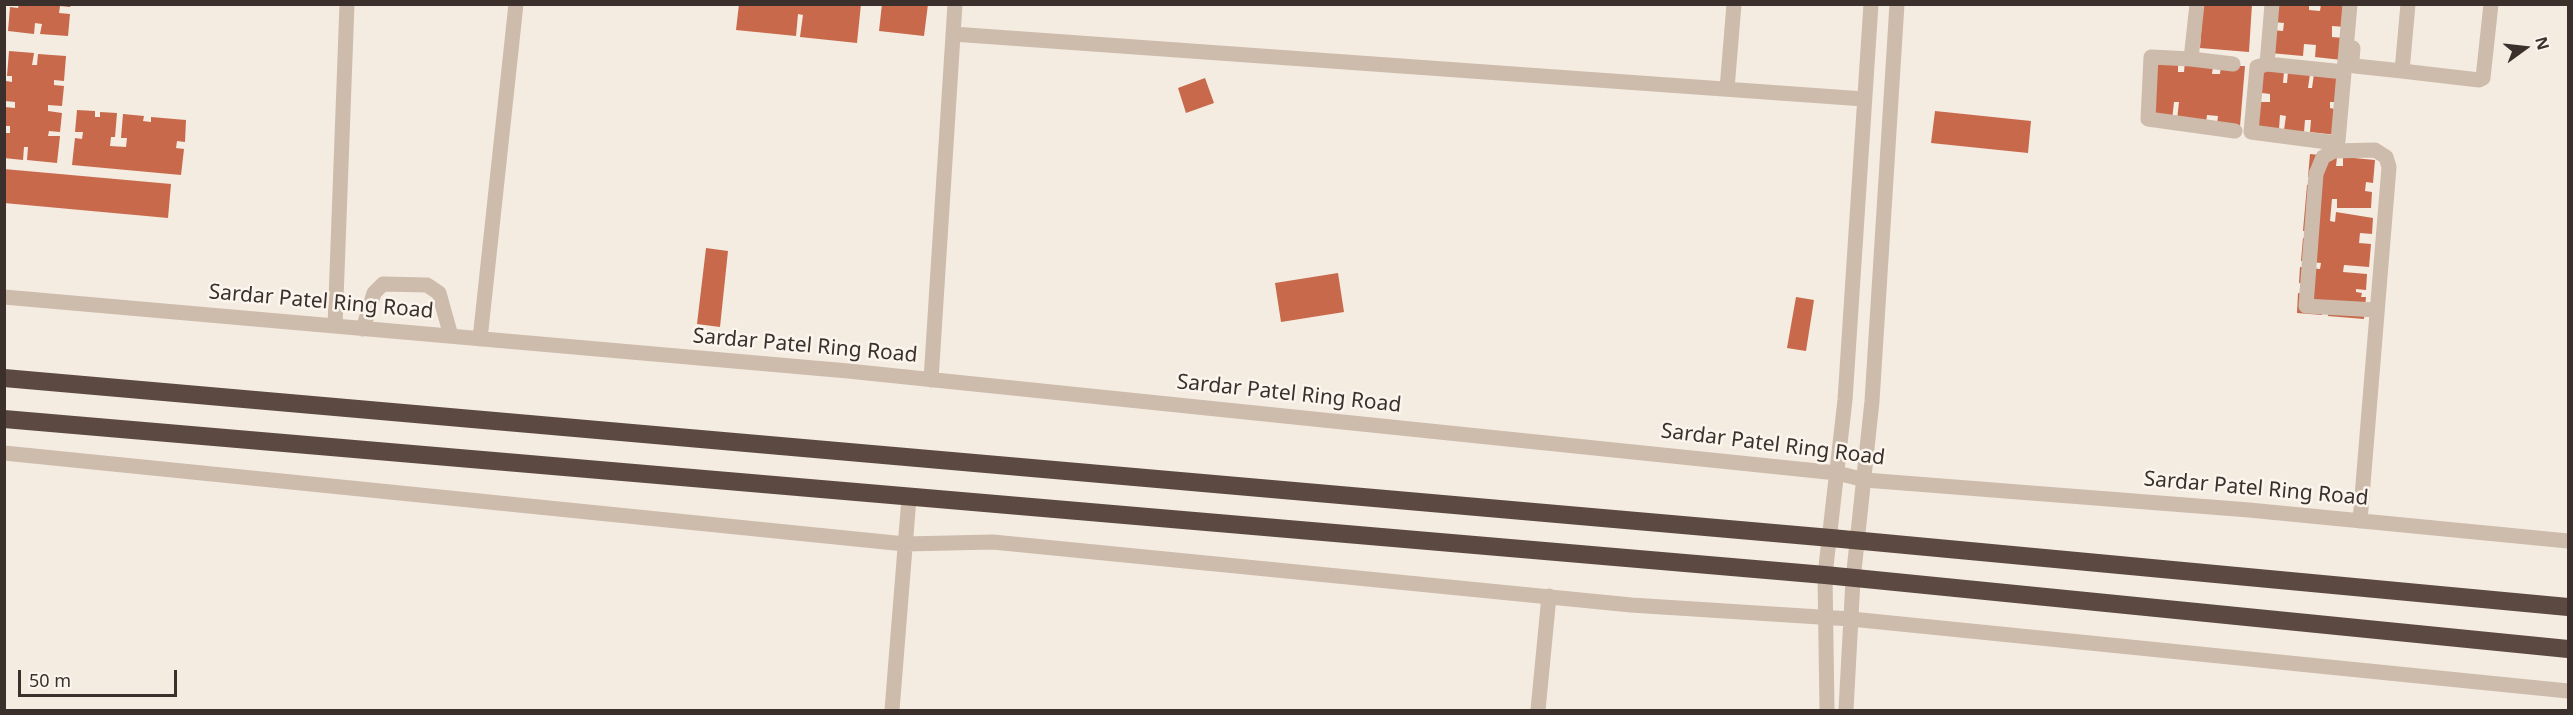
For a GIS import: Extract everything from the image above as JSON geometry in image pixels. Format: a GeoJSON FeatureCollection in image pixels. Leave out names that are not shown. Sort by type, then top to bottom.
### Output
{"type":"FeatureCollection","features":[{"type":"Feature","properties":{"kind":"highway"},"geometry":{"type":"LineString","coordinates":[[4,378],[1831,538],[2568,607]]}},
{"type":"Feature","properties":{"kind":"highway"},"geometry":{"type":"LineString","coordinates":[[4,419],[1825,575],[1853,580],[2568,649]]}},
{"type":"Feature","properties":{"kind":"street"},"geometry":{"type":"LineString","coordinates":[[334,326],[347,4]]}},
{"type":"Feature","properties":{"kind":"street"},"geometry":{"type":"LineString","coordinates":[[480,339],[516,4]]}},
{"type":"Feature","properties":{"kind":"street"},"geometry":{"type":"LineString","coordinates":[[931,380],[955,4]]}},
{"type":"Feature","properties":{"kind":"street"},"geometry":{"type":"LineString","coordinates":[[1727,89],[1734,4]]}},
{"type":"Feature","properties":{"kind":"street"},"geometry":{"type":"LineString","coordinates":[[1827,711],[1825,575],[1837,473],[1871,4]]}},
{"type":"Feature","properties":{"kind":"street"},"geometry":{"type":"LineString","coordinates":[[1846,711],[1853,580],[1865,480],[1897,4]]}},
{"type":"Feature","properties":{"kind":"street"},"geometry":{"type":"LineString","coordinates":[[2191,59],[2197,4]]}},
{"type":"Feature","properties":{"kind":"street"},"geometry":{"type":"LineString","coordinates":[[2267,64],[2272,4]]}},
{"type":"Feature","properties":{"kind":"street"},"geometry":{"type":"LineString","coordinates":[[2344,72],[2267,64],[2257,67],[2251,132],[2335,143],[2338,141],[2350,4]]}},
{"type":"Feature","properties":{"kind":"street"},"geometry":{"type":"LineString","coordinates":[[2357,4],[2353,64],[2483,78],[2491,4]]}},
{"type":"Feature","properties":{"kind":"street"},"geometry":{"type":"LineString","coordinates":[[2402,71],[2408,4]]}},
{"type":"Feature","properties":{"kind":"street"},"geometry":{"type":"LineString","coordinates":[[953,34],[1864,99]]}},
{"type":"Feature","properties":{"kind":"street"},"geometry":{"type":"LineString","coordinates":[[2233,64],[2152,56],[2148,120],[2235,130]]}},
{"type":"Feature","properties":{"kind":"street"},"geometry":{"type":"LineString","coordinates":[[2360,521],[2389,167],[2386,157],[2375,150],[2334,151],[2323,157],[2316,174],[2306,306],[2376,310]]}},
{"type":"Feature","properties":{"kind":"street"},"geometry":{"type":"LineString","coordinates":[[363,328],[374,293],[383,284],[428,285],[439,293],[451,336]]}},
{"type":"Feature","properties":{"kind":"street","name":"Sardar Patel Ring Road"},"geometry":{"type":"LineString","coordinates":[[4,297],[931,380],[1837,473],[1865,480],[2360,521],[2568,541]]}},
{"type":"Feature","properties":{"kind":"street"},"geometry":{"type":"LineString","coordinates":[[4,453],[905,544],[993,542],[1631,605],[1851,619],[2568,691]]}},
{"type":"Feature","properties":{"kind":"street"},"geometry":{"type":"LineString","coordinates":[[892,711],[909,498]]}},
{"type":"Feature","properties":{"kind":"street"},"geometry":{"type":"LineString","coordinates":[[1538,711],[1549,596]]}},
{"type":"Feature","properties":{"kind":"building"},"geometry":{"type":"Polygon","coordinates":[[[19,4],[71,5],[70,7],[60,6],[59,13],[70,14],[68,36],[40,34],[42,24],[35,23],[34,34],[8,31],[10,7],[18,8],[19,4]]]}},
{"type":"Feature","properties":{"kind":"building"},"geometry":{"type":"Polygon","coordinates":[[[739,4],[861,4],[857,43],[800,37],[803,15],[798,14],[796,36],[736,30],[739,4]]]}},
{"type":"Feature","properties":{"kind":"building"},"geometry":{"type":"Polygon","coordinates":[[[882,4],[928,4],[924,36],[879,31],[882,4]]]}},
{"type":"Feature","properties":{"kind":"building"},"geometry":{"type":"Polygon","coordinates":[[[2203,4],[2252,4],[2249,52],[2200,48],[2203,4]]]}},
{"type":"Feature","properties":{"kind":"building"},"geometry":{"type":"Polygon","coordinates":[[[2274,4],[2309,4],[2309,10],[2320,11],[2321,4],[2347,6],[2345,27],[2332,26],[2332,37],[2344,38],[2342,60],[2315,57],[2316,45],[2304,44],[2303,56],[2270,53],[2272,30],[2283,31],[2284,23],[2273,22],[2274,4]]]}},
{"type":"Feature","properties":{"kind":"building"},"geometry":{"type":"Polygon","coordinates":[[[9,51],[34,53],[32,65],[37,65],[38,54],[66,56],[64,81],[54,80],[54,85],[64,86],[62,106],[48,105],[48,111],[62,113],[60,132],[49,131],[48,136],[60,136],[57,163],[27,160],[28,147],[24,147],[23,160],[4,158],[4,133],[10,133],[10,126],[4,126],[4,107],[15,108],[15,102],[5,101],[6,81],[12,82],[12,76],[7,76],[9,51]]]}},
{"type":"Feature","properties":{"kind":"building"},"geometry":{"type":"Polygon","coordinates":[[[2157,58],[2178,63],[2178,72],[2184,72],[2185,61],[2213,66],[2212,74],[2220,74],[2221,66],[2245,66],[2240,126],[2217,124],[2218,116],[2207,115],[2206,123],[2177,120],[2179,102],[2174,102],[2172,120],[2152,118],[2157,58]]]}},
{"type":"Feature","properties":{"kind":"building"},"geometry":{"type":"Polygon","coordinates":[[[2257,69],[2284,71],[2283,83],[2287,83],[2288,72],[2310,74],[2308,88],[2312,88],[2314,74],[2342,76],[2335,102],[2330,102],[2330,108],[2334,109],[2337,135],[2310,132],[2311,120],[2305,120],[2304,132],[2284,130],[2286,116],[2280,115],[2279,129],[2252,127],[2261,102],[2270,102],[2270,94],[2262,93],[2257,69]]]}},
{"type":"Feature","properties":{"kind":"building"},"geometry":{"type":"Polygon","coordinates":[[[1205,78],[1214,103],[1186,113],[1178,88],[1205,78]]]}},
{"type":"Feature","properties":{"kind":"building"},"geometry":{"type":"Polygon","coordinates":[[[77,110],[95,111],[95,117],[100,117],[100,112],[117,113],[115,137],[111,137],[110,146],[126,147],[127,138],[121,138],[123,114],[144,116],[143,121],[151,122],[151,117],[186,120],[185,142],[177,141],[176,148],[184,149],[181,175],[72,165],[75,138],[82,139],[83,132],[75,132],[77,110]]]}},
{"type":"Feature","properties":{"kind":"building"},"geometry":{"type":"Polygon","coordinates":[[[1935,111],[2031,121],[2028,153],[1931,143],[1935,111]]]}},
{"type":"Feature","properties":{"kind":"building"},"geometry":{"type":"Polygon","coordinates":[[[2310,154],[2337,157],[2336,166],[2343,166],[2343,157],[2375,160],[2373,183],[2366,182],[2365,191],[2372,192],[2371,208],[2337,208],[2337,199],[2332,199],[2330,221],[2335,222],[2336,212],[2373,218],[2372,234],[2360,233],[2359,243],[2371,244],[2369,267],[2344,265],[2343,272],[2367,274],[2366,290],[2356,289],[2356,292],[2362,293],[2361,297],[2366,297],[2364,319],[2328,316],[2329,307],[2323,306],[2322,315],[2297,313],[2298,293],[2304,294],[2313,284],[2299,283],[2300,267],[2320,269],[2321,263],[2301,261],[2303,238],[2316,239],[2316,232],[2303,231],[2307,185],[2322,178],[2308,177],[2310,154]]]}},
{"type":"Feature","properties":{"kind":"building"},"geometry":{"type":"Polygon","coordinates":[[[4,169],[171,184],[168,218],[4,203],[4,169]]]}},
{"type":"Feature","properties":{"kind":"building"},"geometry":{"type":"Polygon","coordinates":[[[706,248],[728,251],[720,327],[697,324],[706,248]]]}},
{"type":"Feature","properties":{"kind":"building"},"geometry":{"type":"Polygon","coordinates":[[[1338,273],[1344,312],[1281,322],[1275,283],[1338,273]]]}},
{"type":"Feature","properties":{"kind":"building"},"geometry":{"type":"Polygon","coordinates":[[[1796,297],[1814,300],[1806,351],[1787,348],[1796,297]]]}}]}
